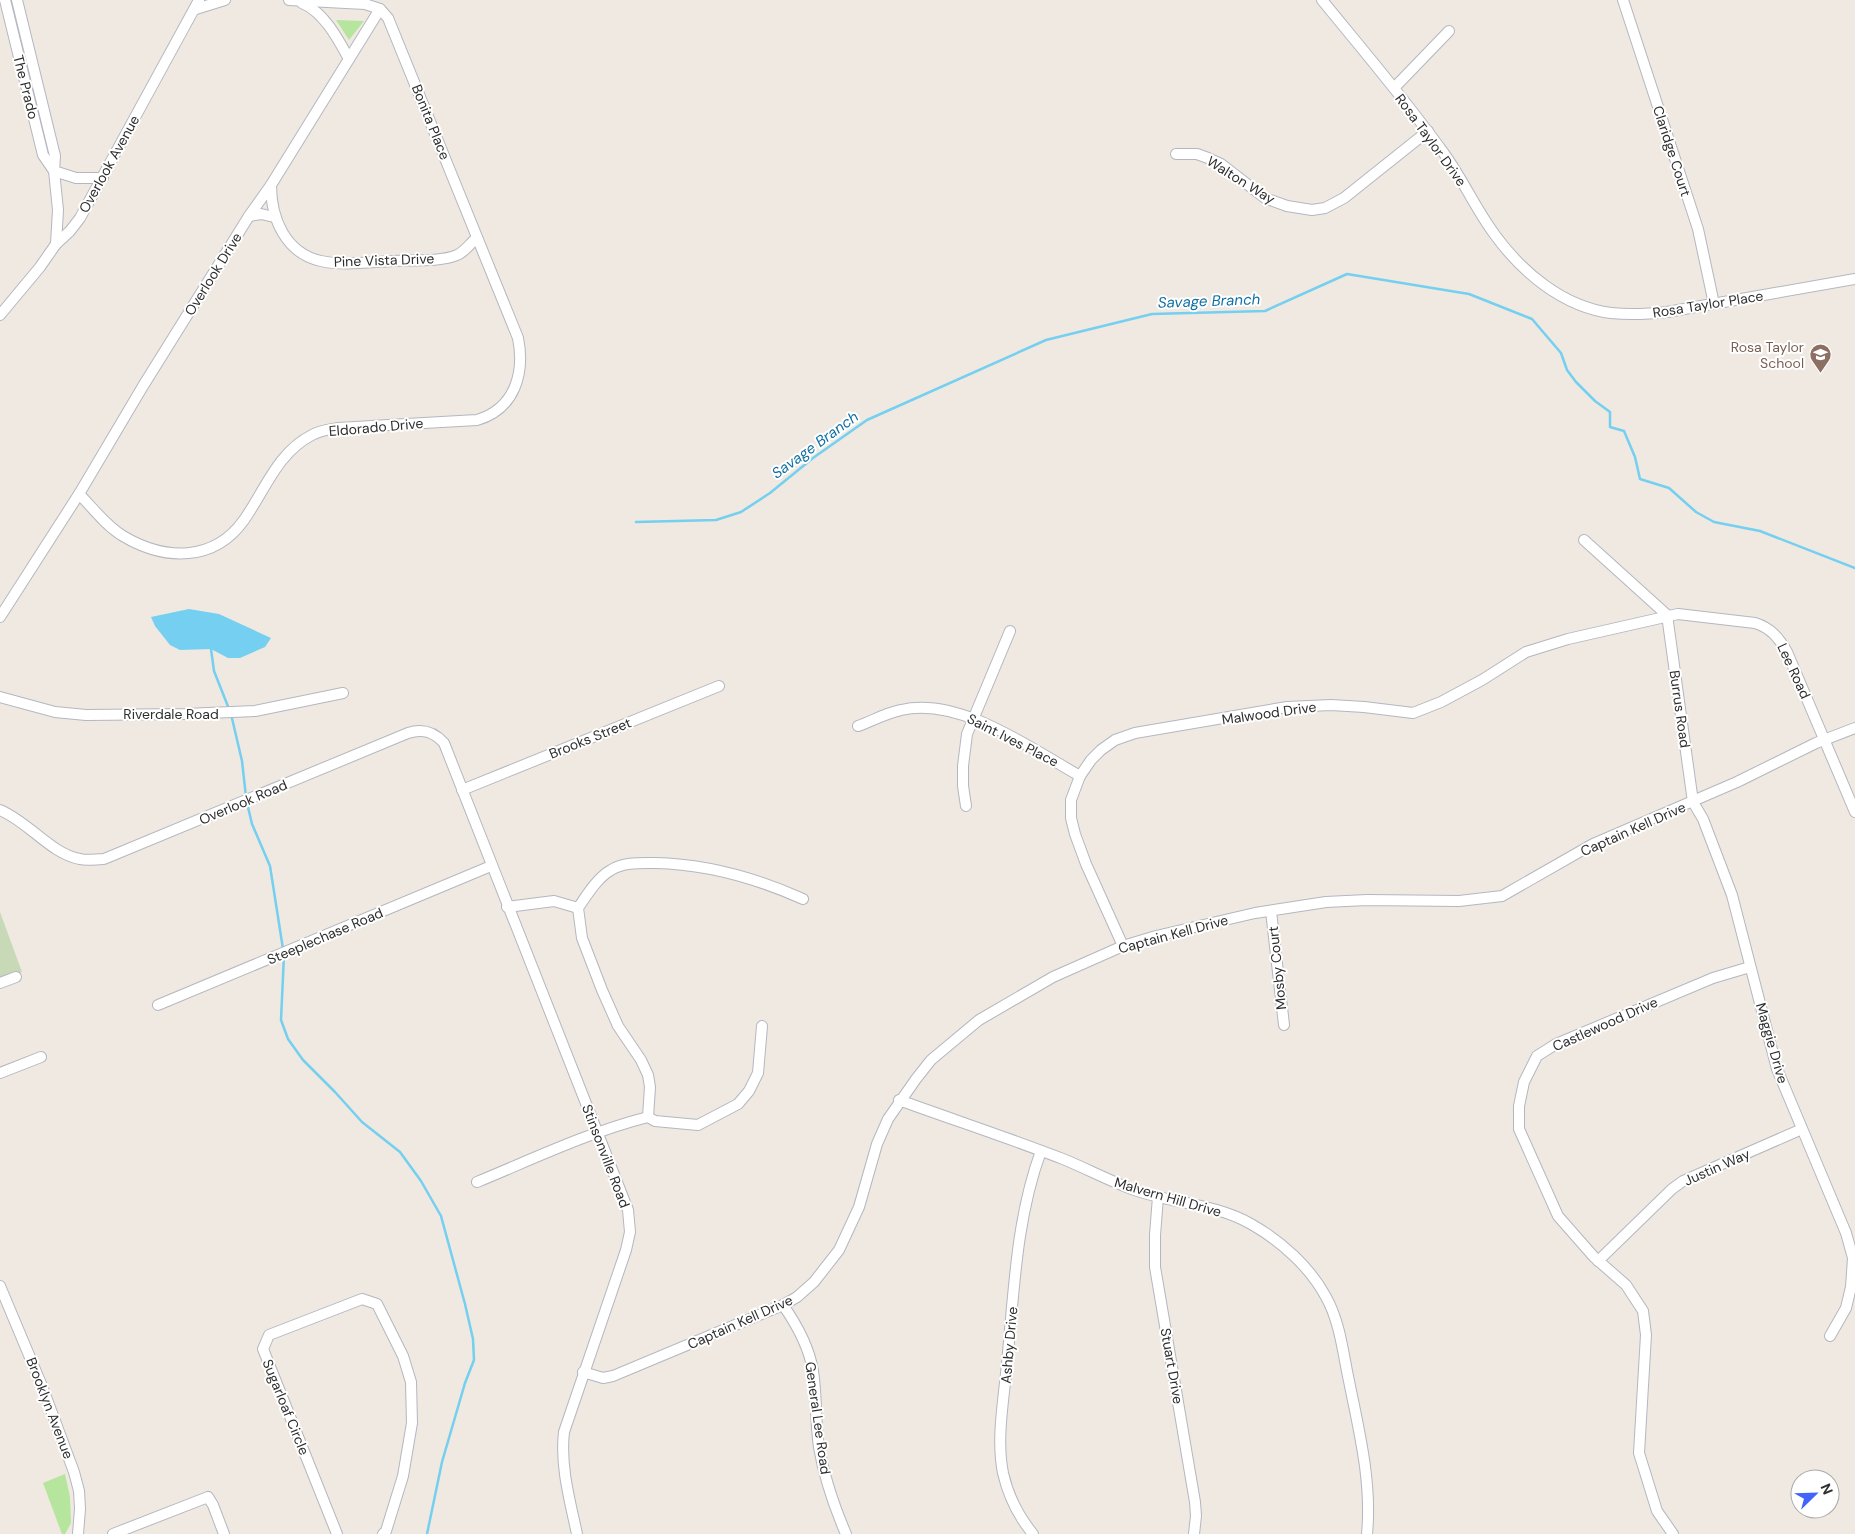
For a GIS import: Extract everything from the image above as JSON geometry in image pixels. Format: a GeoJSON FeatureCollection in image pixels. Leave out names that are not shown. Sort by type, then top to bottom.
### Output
{"type":"FeatureCollection","features":[{"type":"Feature","properties":{"kind":"street","name":"The Prado"},"geometry":{"type":"LineString","coordinates":[[5,0],[43,155],[54,171]]}},
{"type":"Feature","properties":{"kind":"street","name":"The Prado"},"geometry":{"type":"LineString","coordinates":[[18,0],[55,156],[54,171],[58,210],[56,244]]}},
{"type":"Feature","properties":{"kind":"street"},"geometry":{"type":"LineString","coordinates":[[197,4],[225,0]]}},
{"type":"Feature","properties":{"kind":"street","name":"Rosa Taylor Drive"},"geometry":{"type":"LineString","coordinates":[[1322,0],[1428,131],[1453,165],[1494,234],[1514,259],[1541,282],[1563,297]]}},
{"type":"Feature","properties":{"kind":"street","name":"Claridge Court"},"geometry":{"type":"LineString","coordinates":[[1623,0],[1698,229],[1714,304]]}},
{"type":"Feature","properties":{"kind":"street"},"geometry":{"type":"LineString","coordinates":[[293,1],[365,4],[380,9]]}},
{"type":"Feature","properties":{"kind":"street"},"geometry":{"type":"LineString","coordinates":[[293,1],[310,6],[320,16],[339,40],[349,59]]}},
{"type":"Feature","properties":{"kind":"street","name":"Overlook Avenue"},"geometry":{"type":"LineString","coordinates":[[0,315],[40,268],[56,244],[80,218],[197,4]]}},
{"type":"Feature","properties":{"kind":"street","name":"Overlook Drive"},"geometry":{"type":"LineString","coordinates":[[0,617],[79,494],[142,386],[249,216],[271,185],[380,9]]}},
{"type":"Feature","properties":{"kind":"street","name":"Bonita Place"},"geometry":{"type":"LineString","coordinates":[[380,9],[392,26],[478,238]]}},
{"type":"Feature","properties":{"kind":"street"},"geometry":{"type":"LineString","coordinates":[[1394,88],[1449,31]]}},
{"type":"Feature","properties":{"kind":"street","name":"Walton Way"},"geometry":{"type":"LineString","coordinates":[[1176,154],[1197,154],[1208,158],[1221,164],[1265,198],[1287,206],[1312,210],[1325,208],[1344,198],[1428,131]]}},
{"type":"Feature","properties":{"kind":"street"},"geometry":{"type":"LineString","coordinates":[[54,171],[76,178],[103,178]]}},
{"type":"Feature","properties":{"kind":"street","name":"Pine Vista Drive"},"geometry":{"type":"LineString","coordinates":[[271,185],[274,217],[283,234],[300,252],[320,261],[443,258],[460,253],[478,238]]}},
{"type":"Feature","properties":{"kind":"street"},"geometry":{"type":"LineString","coordinates":[[249,216],[261,214],[274,217]]}},
{"type":"Feature","properties":{"kind":"street","name":"Eldorado Drive"},"geometry":{"type":"LineString","coordinates":[[79,494],[122,535],[141,545],[164,552],[193,553],[216,546],[232,534],[244,520],[279,464],[290,450],[312,435],[335,429],[477,420],[492,414],[504,404],[514,391],[521,367],[521,353],[518,338],[478,238]]}},
{"type":"Feature","properties":{"kind":"street","name":"Rosa Taylor Place"},"geometry":{"type":"LineString","coordinates":[[1563,297],[1582,306],[1618,313],[1667,312],[1855,279]]}},
{"type":"Feature","properties":{"kind":"street"},"geometry":{"type":"LineString","coordinates":[[1584,540],[1667,615]]}},
{"type":"Feature","properties":{"kind":"street","name":"Lee Road"},"geometry":{"type":"LineString","coordinates":[[1667,615],[1694,615],[1755,623],[1764,626],[1775,634],[1787,652],[1855,812]]}},
{"type":"Feature","properties":{"kind":"street","name":"Malwood Drive"},"geometry":{"type":"LineString","coordinates":[[1124,946],[1086,864],[1071,818],[1071,800],[1080,776],[1101,750],[1115,740],[1135,734],[1287,708],[1348,706],[1413,713],[1441,702],[1526,652],[1561,641],[1667,615]]}},
{"type":"Feature","properties":{"kind":"street","name":"Burrus Road"},"geometry":{"type":"LineString","coordinates":[[1667,615],[1693,802]]}},
{"type":"Feature","properties":{"kind":"street"},"geometry":{"type":"LineString","coordinates":[[966,806],[963,766],[967,734],[1010,631]]}},
{"type":"Feature","properties":{"kind":"street","name":"Brooks Street"},"geometry":{"type":"LineString","coordinates":[[462,790],[719,686]]}},
{"type":"Feature","properties":{"kind":"street","name":"Riverdale Road"},"geometry":{"type":"LineString","coordinates":[[0,697],[55,712],[78,714],[185,714],[254,712],[343,693]]}},
{"type":"Feature","properties":{"kind":"street","name":"Saint Ives Place"},"geometry":{"type":"LineString","coordinates":[[858,726],[901,710],[932,708],[948,710],[973,718],[1080,776]]}},
{"type":"Feature","properties":{"kind":"street","name":"Captain Kell Drive"},"geometry":{"type":"LineString","coordinates":[[583,1372],[600,1378],[613,1376],[798,1298],[814,1282],[839,1250],[858,1207],[877,1144],[899,1100],[931,1060],[979,1020],[1052,976],[1124,946],[1187,928],[1271,911],[1326,902],[1367,900],[1459,901],[1502,896],[1593,844],[1737,782],[1824,739],[1855,728]]}},
{"type":"Feature","properties":{"kind":"street","name":"Overlook Road"},"geometry":{"type":"LineString","coordinates":[[0,810],[20,821],[57,850],[80,859],[104,859],[416,730],[423,730],[437,735],[444,743],[462,790]]}},
{"type":"Feature","properties":{"kind":"street","name":"Stinsonville Road"},"geometry":{"type":"LineString","coordinates":[[462,790],[628,1210],[630,1232],[619,1275],[583,1372],[564,1432],[562,1447],[567,1485],[577,1534]]}},
{"type":"Feature","properties":{"kind":"street","name":"Maggie Drive"},"geometry":{"type":"LineString","coordinates":[[1693,802],[1703,820],[1732,895],[1777,1069],[1846,1233],[1853,1258],[1851,1287],[1846,1308],[1830,1336]]}},
{"type":"Feature","properties":{"kind":"street"},"geometry":{"type":"LineString","coordinates":[[648,1116],[650,1087],[648,1075],[641,1060],[618,1026],[602,990],[582,938],[578,908],[610,870],[622,865],[638,863],[707,868],[750,878],[803,899]]}},
{"type":"Feature","properties":{"kind":"street","name":"Steeplechase Road"},"geometry":{"type":"LineString","coordinates":[[158,1005],[491,866]]}},
{"type":"Feature","properties":{"kind":"street"},"geometry":{"type":"LineString","coordinates":[[507,907],[554,901],[578,908]]}},
{"type":"Feature","properties":{"kind":"street","name":"Mosby Court"},"geometry":{"type":"LineString","coordinates":[[1271,911],[1284,1025]]}},
{"type":"Feature","properties":{"kind":"street","name":"Castlewood Drive"},"geometry":{"type":"LineString","coordinates":[[1673,1534],[1657,1511],[1639,1454],[1646,1335],[1643,1311],[1626,1286],[1598,1261],[1558,1216],[1519,1129],[1519,1106],[1524,1082],[1537,1056],[1556,1044],[1713,978],[1750,967]]}},
{"type":"Feature","properties":{"kind":"street"},"geometry":{"type":"LineString","coordinates":[[0,983],[16,977]]}},
{"type":"Feature","properties":{"kind":"street"},"geometry":{"type":"LineString","coordinates":[[648,1116],[656,1121],[698,1125],[738,1104],[749,1091],[758,1073],[762,1026]]}},
{"type":"Feature","properties":{"kind":"street"},"geometry":{"type":"LineString","coordinates":[[0,1074],[41,1057]]}},
{"type":"Feature","properties":{"kind":"street","name":"Malvern Hill Drive"},"geometry":{"type":"LineString","coordinates":[[899,1100],[1041,1151],[1130,1189],[1158,1197],[1213,1208],[1251,1224],[1296,1258],[1308,1271],[1327,1298],[1334,1315],[1366,1471],[1368,1492],[1367,1534]]}},
{"type":"Feature","properties":{"kind":"street"},"geometry":{"type":"LineString","coordinates":[[477,1182],[597,1133],[648,1116]]}},
{"type":"Feature","properties":{"kind":"street","name":"Justin Way"},"geometry":{"type":"LineString","coordinates":[[1598,1261],[1672,1188],[1683,1181],[1802,1130]]}},
{"type":"Feature","properties":{"kind":"street","name":"Ashby Drive"},"geometry":{"type":"LineString","coordinates":[[1033,1534],[1008,1492],[1003,1473],[1000,1434],[1018,1244],[1031,1178],[1041,1151]]}},
{"type":"Feature","properties":{"kind":"street","name":"Stuart Drive"},"geometry":{"type":"LineString","coordinates":[[1158,1197],[1155,1267],[1195,1502],[1194,1534]]}},
{"type":"Feature","properties":{"kind":"street","name":"Brooklyn Avenue"},"geometry":{"type":"LineString","coordinates":[[0,1286],[42,1386],[74,1472],[79,1491],[78,1534]]}},
{"type":"Feature","properties":{"kind":"street","name":"Sugarloaf Circle"},"geometry":{"type":"LineString","coordinates":[[336,1534],[262,1349],[269,1335],[362,1299],[377,1304],[404,1356],[411,1382],[412,1423],[403,1476],[386,1530],[383,1534]]}},
{"type":"Feature","properties":{"kind":"street","name":"General Lee Road"},"geometry":{"type":"LineString","coordinates":[[784,1305],[796,1324],[810,1359],[815,1388],[819,1447],[833,1502],[846,1534]]}},
{"type":"Feature","properties":{"kind":"street"},"geometry":{"type":"LineString","coordinates":[[113,1534],[208,1497],[224,1534]]}},
{"type":"Feature","properties":{"kind":"green space"},"geometry":{"type":"Polygon","coordinates":[[[336,20],[364,21],[349,40],[336,20]]]}},
{"type":"Feature","properties":{"kind":"green space"},"geometry":{"type":"Polygon","coordinates":[[[0,912],[22,972],[0,978],[0,912]]]}},
{"type":"Feature","properties":{"kind":"green space"},"geometry":{"type":"Polygon","coordinates":[[[65,1474],[70,1497],[71,1523],[65,1534],[62,1534],[43,1483],[65,1474]]]}},
{"type":"Feature","properties":{"kind":"water"},"geometry":{"type":"Polygon","coordinates":[[[189,609],[219,614],[271,638],[265,647],[240,658],[228,658],[211,649],[180,650],[170,645],[155,626],[151,617],[189,609]]]}},
{"type":"Feature","properties":{"kind":"waterway","name":"Savage Branch"},"geometry":{"type":"LineString","coordinates":[[636,522],[716,520],[741,512],[770,493],[813,458],[867,420],[1046,340],[1152,314],[1265,311],[1347,274],[1469,294],[1532,319],[1561,353],[1567,370],[1576,382],[1595,401],[1610,412],[1610,427],[1624,431],[1635,457],[1640,479],[1669,488],[1696,512],[1714,522],[1760,531],[1855,568]]}},
{"type":"Feature","properties":{"kind":"waterway"},"geometry":{"type":"LineString","coordinates":[[211,649],[214,671],[229,709]]}},
{"type":"Feature","properties":{"kind":"waterway"},"geometry":{"type":"LineString","coordinates":[[231,714],[242,761],[246,797]]}},
{"type":"Feature","properties":{"kind":"waterway"},"geometry":{"type":"LineString","coordinates":[[247,803],[252,824],[270,866],[283,949]]}},
{"type":"Feature","properties":{"kind":"waterway"},"geometry":{"type":"LineString","coordinates":[[284,955],[281,1020],[288,1039],[303,1060],[362,1122],[400,1152],[421,1181],[441,1216],[465,1304],[473,1339],[474,1360],[465,1383],[442,1462],[427,1534]]}},
{"type":"Feature","properties":{"kind":"place","name":"Rosa Taylor School"},"geometry":{"type":"Point","coordinates":[1820,374]}}]}
